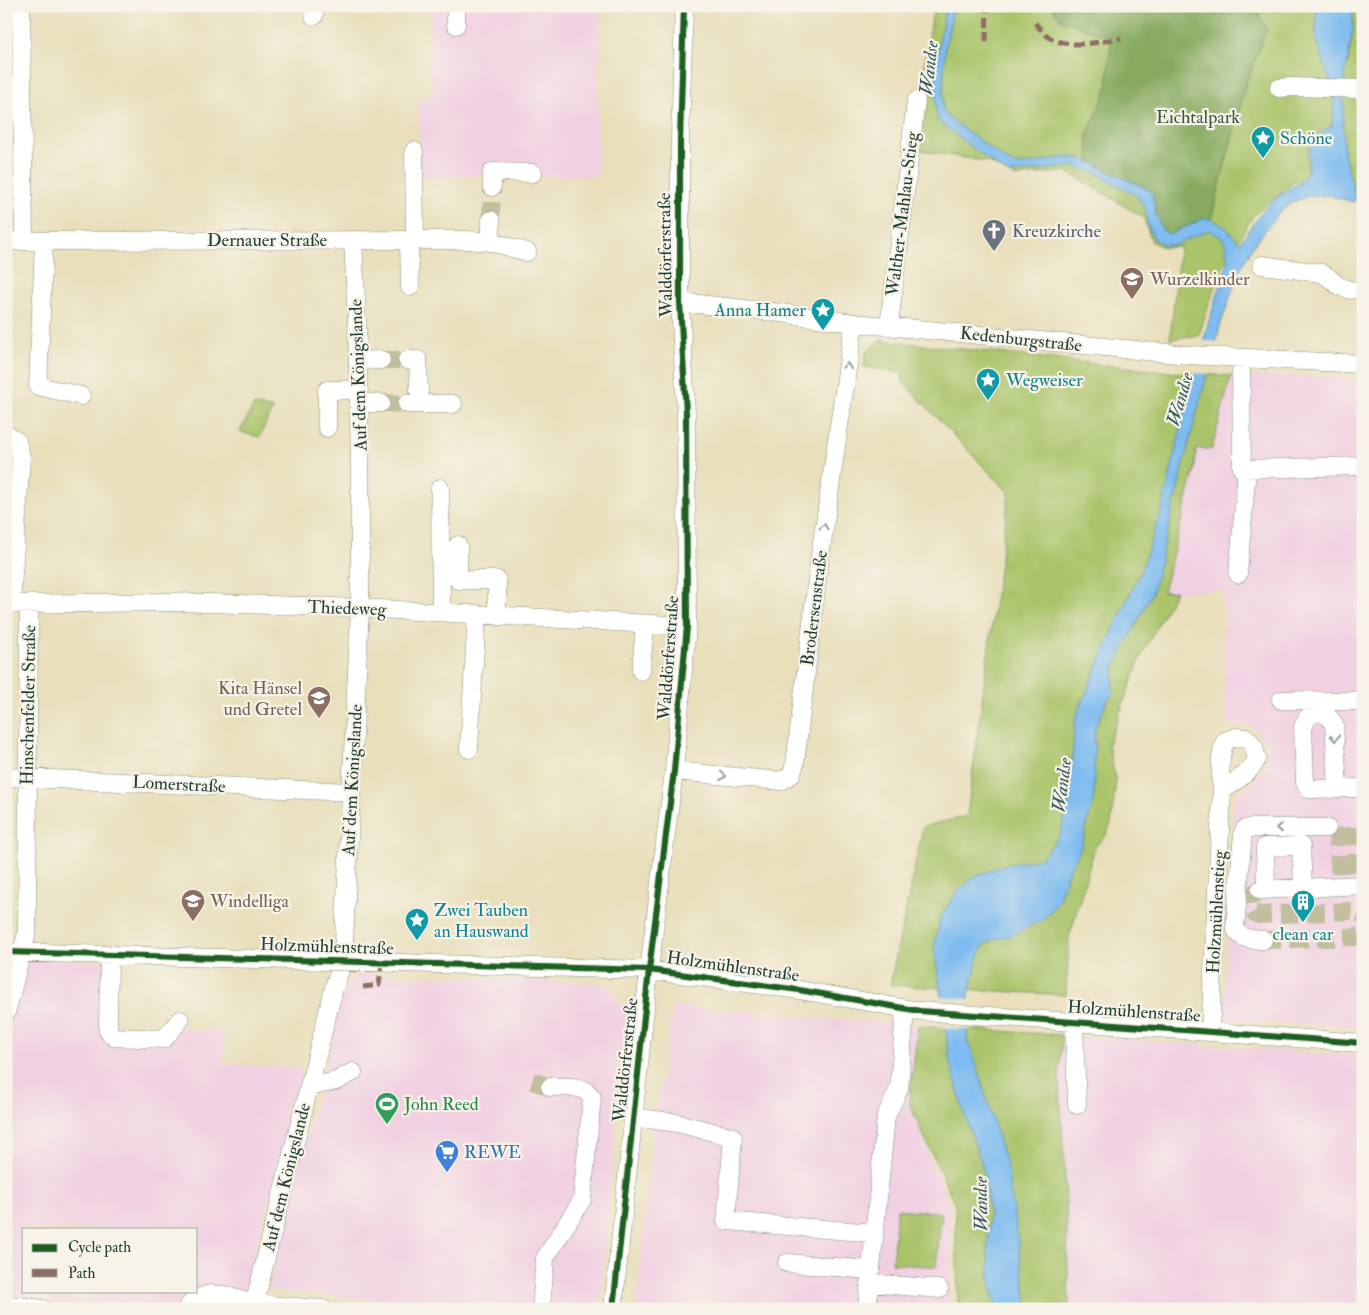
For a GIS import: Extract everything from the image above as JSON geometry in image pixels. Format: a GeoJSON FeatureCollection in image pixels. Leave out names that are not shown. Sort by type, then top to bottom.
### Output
{"type":"FeatureCollection","features":[{"type":"Feature","properties":{"kind":"street"},"geometry":{"type":"LineString","coordinates":[[15,241],[21,6]]}},
{"type":"Feature","properties":{"kind":"street"},"geometry":{"type":"LineString","coordinates":[[456,6],[456,25]]}},
{"type":"Feature","properties":{"kind":"street","name":"Walddörferstraße"},"geometry":{"type":"LineString","coordinates":[[613,1309],[649,970],[674,771],[687,626],[686,413],[680,302],[680,141],[684,6]]}},
{"type":"Feature","properties":{"kind":"street"},"geometry":{"type":"LineString","coordinates":[[1279,88],[1355,89]]}},
{"type":"Feature","properties":{"kind":"street","name":"Walther-Mahlau-Stieg"},"geometry":{"type":"LineString","coordinates":[[889,326],[916,101]]}},
{"type":"Feature","properties":{"kind":"street"},"geometry":{"type":"LineString","coordinates":[[410,287],[414,151]]}},
{"type":"Feature","properties":{"kind":"street"},"geometry":{"type":"LineString","coordinates":[[492,187],[492,172],[533,173]]}},
{"type":"Feature","properties":{"kind":"street"},"geometry":{"type":"LineString","coordinates":[[491,220],[491,242]]}},
{"type":"Feature","properties":{"kind":"street","name":"Auf dem Königslande"},"geometry":{"type":"LineString","coordinates":[[253,1306],[335,984],[343,962],[360,608],[359,397],[353,240]]}},
{"type":"Feature","properties":{"kind":"street","name":"Dernauer Straße"},"geometry":{"type":"LineString","coordinates":[[15,241],[466,240],[491,242],[527,252]]}},
{"type":"Feature","properties":{"kind":"street"},"geometry":{"type":"LineString","coordinates":[[44,241],[38,386],[81,396]]}},
{"type":"Feature","properties":{"kind":"street"},"geometry":{"type":"LineString","coordinates":[[1262,265],[1322,273],[1338,287],[1351,290]]}},
{"type":"Feature","properties":{"kind":"street","name":"Kedenburgstraße"},"geometry":{"type":"LineString","coordinates":[[680,302],[854,323],[1188,356],[1363,364]]}},
{"type":"Feature","properties":{"kind":"street","name":"Brodersenstraße"},"geometry":{"type":"LineString","coordinates":[[674,771],[781,781],[791,775],[795,764],[819,563],[854,323]]}},
{"type":"Feature","properties":{"kind":"street"},"geometry":{"type":"LineString","coordinates":[[1241,359],[1242,469],[1363,466]]}},
{"type":"Feature","properties":{"kind":"street"},"geometry":{"type":"LineString","coordinates":[[358,360],[381,360]]}},
{"type":"Feature","properties":{"kind":"street"},"geometry":{"type":"LineString","coordinates":[[407,360],[418,360],[413,398],[453,404]]}},
{"type":"Feature","properties":{"kind":"street"},"geometry":{"type":"LineString","coordinates":[[327,428],[327,390],[381,404]]}},
{"type":"Feature","properties":{"kind":"street"},"geometry":{"type":"LineString","coordinates":[[6,434],[17,441],[21,457],[8,604]]}},
{"type":"Feature","properties":{"kind":"street"},"geometry":{"type":"LineString","coordinates":[[1238,574],[1247,469]]}},
{"type":"Feature","properties":{"kind":"street"},"geometry":{"type":"LineString","coordinates":[[440,488],[441,612]]}},
{"type":"Feature","properties":{"kind":"street"},"geometry":{"type":"LineString","coordinates":[[458,545],[458,580],[497,580],[496,616]]}},
{"type":"Feature","properties":{"kind":"street","name":"Thiedeweg"},"geometry":{"type":"LineString","coordinates":[[8,604],[177,602],[360,608],[687,626]]}},
{"type":"Feature","properties":{"kind":"street","name":"Hinschenfelder Straße"},"geometry":{"type":"LineString","coordinates":[[6,1013],[14,952],[27,933],[29,604]]}},
{"type":"Feature","properties":{"kind":"street"},"geometry":{"type":"LineString","coordinates":[[465,654],[472,614]]}},
{"type":"Feature","properties":{"kind":"street"},"geometry":{"type":"LineString","coordinates":[[469,749],[472,614]]}},
{"type":"Feature","properties":{"kind":"street"},"geometry":{"type":"LineString","coordinates":[[641,671],[645,624]]}},
{"type":"Feature","properties":{"kind":"street"},"geometry":{"type":"LineString","coordinates":[[1280,700],[1363,700]]}},
{"type":"Feature","properties":{"kind":"street"},"geometry":{"type":"LineString","coordinates":[[1338,789],[1334,724],[1325,713],[1315,712],[1307,718],[1303,727],[1305,783],[1309,789],[1338,789],[1363,788]]}},
{"type":"Feature","properties":{"kind":"street","name":"Lomerstraße"},"geometry":{"type":"LineString","coordinates":[[6,777],[351,792]]}},
{"type":"Feature","properties":{"kind":"street","name":"Holzmühlenstieg"},"geometry":{"type":"LineString","coordinates":[[1210,1032],[1222,791]]}},
{"type":"Feature","properties":{"kind":"street"},"geometry":{"type":"LineString","coordinates":[[1263,940],[1242,937],[1237,934],[1235,928],[1243,833],[1245,829],[1328,828]]}},
{"type":"Feature","properties":{"kind":"street"},"geometry":{"type":"LineString","coordinates":[[1303,887],[1301,846],[1265,848],[1263,890],[1303,887],[1347,883]]}},
{"type":"Feature","properties":{"kind":"street","name":"Holzmühlenstraße"},"geometry":{"type":"LineString","coordinates":[[14,952],[649,970],[799,990],[905,1009],[1363,1043]]}},
{"type":"Feature","properties":{"kind":"street"},"geometry":{"type":"LineString","coordinates":[[109,955],[108,1031],[110,1035],[114,1037],[164,1039],[180,1020]]}},
{"type":"Feature","properties":{"kind":"street"},"geometry":{"type":"LineString","coordinates":[[867,1309],[886,1116],[899,1089],[905,1009]]}},
{"type":"Feature","properties":{"kind":"street"},"geometry":{"type":"LineString","coordinates":[[1074,1022],[1077,1105]]}},
{"type":"Feature","properties":{"kind":"street"},"geometry":{"type":"LineString","coordinates":[[309,1087],[336,1081],[352,1072]]}},
{"type":"Feature","properties":{"kind":"street"},"geometry":{"type":"LineString","coordinates":[[541,1309],[545,1258],[582,1200],[592,1097],[588,1091],[578,1088],[550,1086]]}},
{"type":"Feature","properties":{"kind":"street"},"geometry":{"type":"LineString","coordinates":[[634,1117],[733,1136],[726,1221],[874,1233]]}},
{"type":"Feature","properties":{"kind":"street"},"geometry":{"type":"LineString","coordinates":[[787,1263],[940,1289]]}},
{"type":"Feature","properties":{"kind":"street"},"geometry":{"type":"LineString","coordinates":[[186,1309],[195,1299],[210,1294],[224,1295],[253,1306],[323,1309]]}},
{"type":"Feature","properties":{"kind":"street"},"geometry":{"type":"LineString","coordinates":[[11,1305],[42,1309]]}},
{"type":"Feature","properties":{"kind":"shaded area"},"geometry":{"type":"Polygon","coordinates":[[[430,6],[600,6],[597,176],[421,176],[419,98],[431,97],[430,6]]]}},
{"type":"Feature","properties":{"kind":"shaded area"},"geometry":{"type":"Polygon","coordinates":[[[1231,376],[1322,376],[1354,379],[1359,400],[1363,631],[1363,1027],[1223,1020],[1234,799],[1267,768],[1268,744],[1251,726],[1226,723],[1223,590],[1163,592],[1195,469],[1196,449],[1212,449],[1231,376]]]}},
{"type":"Feature","properties":{"kind":"shaded area"},"geometry":{"type":"Polygon","coordinates":[[[26,959],[110,962],[107,1025],[224,1031],[223,1064],[303,1068],[240,1309],[6,1309],[6,1039],[26,959]]]}},
{"type":"Feature","properties":{"kind":"shaded area"},"geometry":{"type":"Polygon","coordinates":[[[358,974],[600,983],[612,990],[626,1014],[600,1309],[484,1309],[268,1290],[346,985],[358,974]]]}},
{"type":"Feature","properties":{"kind":"shaded area"},"geometry":{"type":"Polygon","coordinates":[[[673,1006],[918,1026],[909,1103],[950,1208],[950,1309],[636,1309],[655,1121],[673,1006]]]}},
{"type":"Feature","properties":{"kind":"shaded area"},"geometry":{"type":"Polygon","coordinates":[[[1062,1035],[1363,1056],[1363,1309],[1037,1309],[1037,1307],[1068,1305],[1059,1079],[1062,1035]]]}},
{"type":"Feature","properties":{"kind":"green space","name":"Eichtalpark"},"geometry":{"type":"Polygon","coordinates":[[[934,6],[1317,6],[1316,38],[1348,64],[1353,30],[1353,6],[1363,6],[1363,202],[1295,181],[1253,216],[1219,274],[1199,335],[1170,339],[1180,246],[1165,248],[1152,242],[1143,217],[1066,171],[1015,177],[988,162],[915,149],[925,60],[934,6]]]}},
{"type":"Feature","properties":{"kind":"green space"},"geometry":{"type":"Polygon","coordinates":[[[1051,6],[1254,6],[1267,29],[1246,84],[1211,219],[1203,219],[1170,234],[1163,231],[1156,214],[1152,192],[1138,183],[1121,178],[1089,160],[1087,135],[1107,89],[1111,38],[1060,19],[1051,6]]]}},
{"type":"Feature","properties":{"kind":"green space"},"geometry":{"type":"Polygon","coordinates":[[[880,340],[1169,372],[1231,376],[1212,449],[1196,449],[1195,469],[1163,592],[1176,591],[1142,654],[1108,744],[1116,781],[1111,823],[1107,834],[1095,847],[1069,938],[1066,995],[890,985],[923,827],[967,816],[1009,493],[902,381],[903,373],[864,367],[866,351],[880,340]]]}},
{"type":"Feature","properties":{"kind":"green space"},"geometry":{"type":"Polygon","coordinates":[[[254,405],[273,409],[259,437],[240,432],[254,405]]]}},
{"type":"Feature","properties":{"kind":"green space"},"geometry":{"type":"Polygon","coordinates":[[[918,1026],[1062,1035],[1059,1079],[1065,1175],[1069,1305],[1037,1307],[1037,1309],[957,1309],[955,1204],[909,1103],[918,1026]]]}},
{"type":"Feature","properties":{"kind":"green space"},"geometry":{"type":"Polygon","coordinates":[[[897,1209],[942,1213],[936,1267],[892,1263],[897,1209]]]}},
{"type":"Feature","properties":{"kind":"water"},"geometry":{"type":"Polygon","coordinates":[[[946,6],[954,6],[946,42],[943,88],[943,109],[947,116],[1008,162],[1030,164],[1064,157],[1079,158],[1144,187],[1152,192],[1156,214],[1163,231],[1170,234],[1203,219],[1211,219],[1225,227],[1240,243],[1271,203],[1279,195],[1298,184],[1304,178],[1307,172],[1309,151],[1312,143],[1321,133],[1332,126],[1335,97],[1316,38],[1317,6],[1353,6],[1353,30],[1344,82],[1343,123],[1344,155],[1353,186],[1354,202],[1327,195],[1310,196],[1292,202],[1278,214],[1253,246],[1240,270],[1221,323],[1190,438],[1153,591],[1114,668],[1113,694],[1107,701],[1095,728],[1094,798],[1081,848],[1067,875],[1057,904],[1042,920],[1011,936],[994,939],[983,946],[969,994],[967,1042],[972,1050],[1007,1167],[1028,1309],[997,1309],[991,1287],[988,1252],[989,1212],[982,1165],[964,1113],[950,1062],[934,946],[941,916],[957,892],[974,877],[1000,866],[1042,858],[1060,835],[1069,800],[1075,719],[1140,573],[1162,509],[1188,397],[1208,324],[1228,262],[1225,243],[1222,238],[1209,230],[1175,245],[1164,245],[1155,240],[1148,226],[1145,208],[1137,196],[1094,172],[1073,166],[1010,174],[1003,171],[938,121],[935,94],[936,79],[946,6]]]}},
{"type":"Feature","properties":{"kind":"pier"},"geometry":{"type":"Polygon","coordinates":[[[1201,341],[1219,342],[1211,374],[1192,373],[1201,341]]]}},
{"type":"Feature","properties":{"kind":"pier"},"geometry":{"type":"Polygon","coordinates":[[[939,997],[971,999],[970,1030],[943,1028],[939,997]]]}},
{"type":"Feature","properties":{"kind":"tunnel"},"geometry":{"type":"LineString","coordinates":[[491,220],[492,187]]}},
{"type":"Feature","properties":{"kind":"tunnel"},"geometry":{"type":"LineString","coordinates":[[381,360],[407,360]]}},
{"type":"Feature","properties":{"kind":"tunnel"},"geometry":{"type":"LineString","coordinates":[[381,403],[407,404]]}},
{"type":"Feature","properties":{"kind":"tunnel"},"geometry":{"type":"LineString","coordinates":[[1353,827],[1355,879]]}},
{"type":"Feature","properties":{"kind":"tunnel"},"geometry":{"type":"LineString","coordinates":[[1337,828],[1340,880]]}},
{"type":"Feature","properties":{"kind":"tunnel"},"geometry":{"type":"LineString","coordinates":[[1260,890],[1251,899],[1252,910],[1259,915],[1351,911],[1357,911],[1363,915]]}},
{"type":"Feature","properties":{"kind":"tunnel"},"geometry":{"type":"LineString","coordinates":[[1263,940],[1355,937],[1363,931]]}},
{"type":"Feature","properties":{"kind":"tunnel"},"geometry":{"type":"LineString","coordinates":[[532,1081],[550,1087]]}},
{"type":"Feature","properties":{"kind":"marked path"},"geometry":{"type":"LineString","coordinates":[[986,42],[987,6]]}},
{"type":"Feature","properties":{"kind":"marked path"},"geometry":{"type":"LineString","coordinates":[[1035,23],[1049,37],[1066,43],[1084,44],[1121,38]]}},
{"type":"Feature","properties":{"kind":"marked path"},"geometry":{"type":"LineString","coordinates":[[363,987],[379,985],[382,963]]}},
{"type":"Feature","properties":{"kind":"cycle path"},"geometry":{"type":"LineString","coordinates":[[613,1309],[649,970],[674,771],[687,626],[686,413],[680,302],[680,141],[684,6]]}},
{"type":"Feature","properties":{"kind":"cycle path"},"geometry":{"type":"LineString","coordinates":[[1363,397],[1363,469]]}},
{"type":"Feature","properties":{"kind":"cycle path"},"geometry":{"type":"LineString","coordinates":[[6,952],[649,970],[799,990],[920,1011],[1363,1043]]}},
{"type":"Feature","properties":{"kind":"place","name":"Schöne"},"geometry":{"type":"Point","coordinates":[1263,159]}},
{"type":"Feature","properties":{"kind":"place","name":"Kreuzkirche"},"geometry":{"type":"Point","coordinates":[994,252]}},
{"type":"Feature","properties":{"kind":"place","name":"Wurzelkinder"},"geometry":{"type":"Point","coordinates":[1132,300]}},
{"type":"Feature","properties":{"kind":"place","name":"Anna Hamer"},"geometry":{"type":"Point","coordinates":[823,331]}},
{"type":"Feature","properties":{"kind":"place","name":"Wegweiser"},"geometry":{"type":"Point","coordinates":[988,401]}},
{"type":"Feature","properties":{"kind":"place","name":"Kita Hänsel und Gretel"},"geometry":{"type":"Point","coordinates":[319,719]}},
{"type":"Feature","properties":{"kind":"place","name":"Windelliga"},"geometry":{"type":"Point","coordinates":[193,922]}},
{"type":"Feature","properties":{"kind":"place","name":"clean car"},"geometry":{"type":"Point","coordinates":[1303,923]}},
{"type":"Feature","properties":{"kind":"place","name":"Zwei Tauben an Hauswand"},"geometry":{"type":"Point","coordinates":[417,941]}},
{"type":"Feature","properties":{"kind":"place","name":"John Reed"},"geometry":{"type":"Point","coordinates":[387,1125]}},
{"type":"Feature","properties":{"kind":"place","name":"REWE"},"geometry":{"type":"Point","coordinates":[447,1173]}},
{"type":"Feature","properties":{"kind":"water label","name":"Wandse"},"geometry":{"type":"Point","coordinates":[928,68]}},
{"type":"Feature","properties":{"kind":"water label","name":"Wandse"},"geometry":{"type":"Point","coordinates":[1179,399]}},
{"type":"Feature","properties":{"kind":"water label","name":"Wandse"},"geometry":{"type":"Point","coordinates":[1061,785]}},
{"type":"Feature","properties":{"kind":"water label","name":"Wandse"},"geometry":{"type":"Point","coordinates":[980,1204]}}]}
